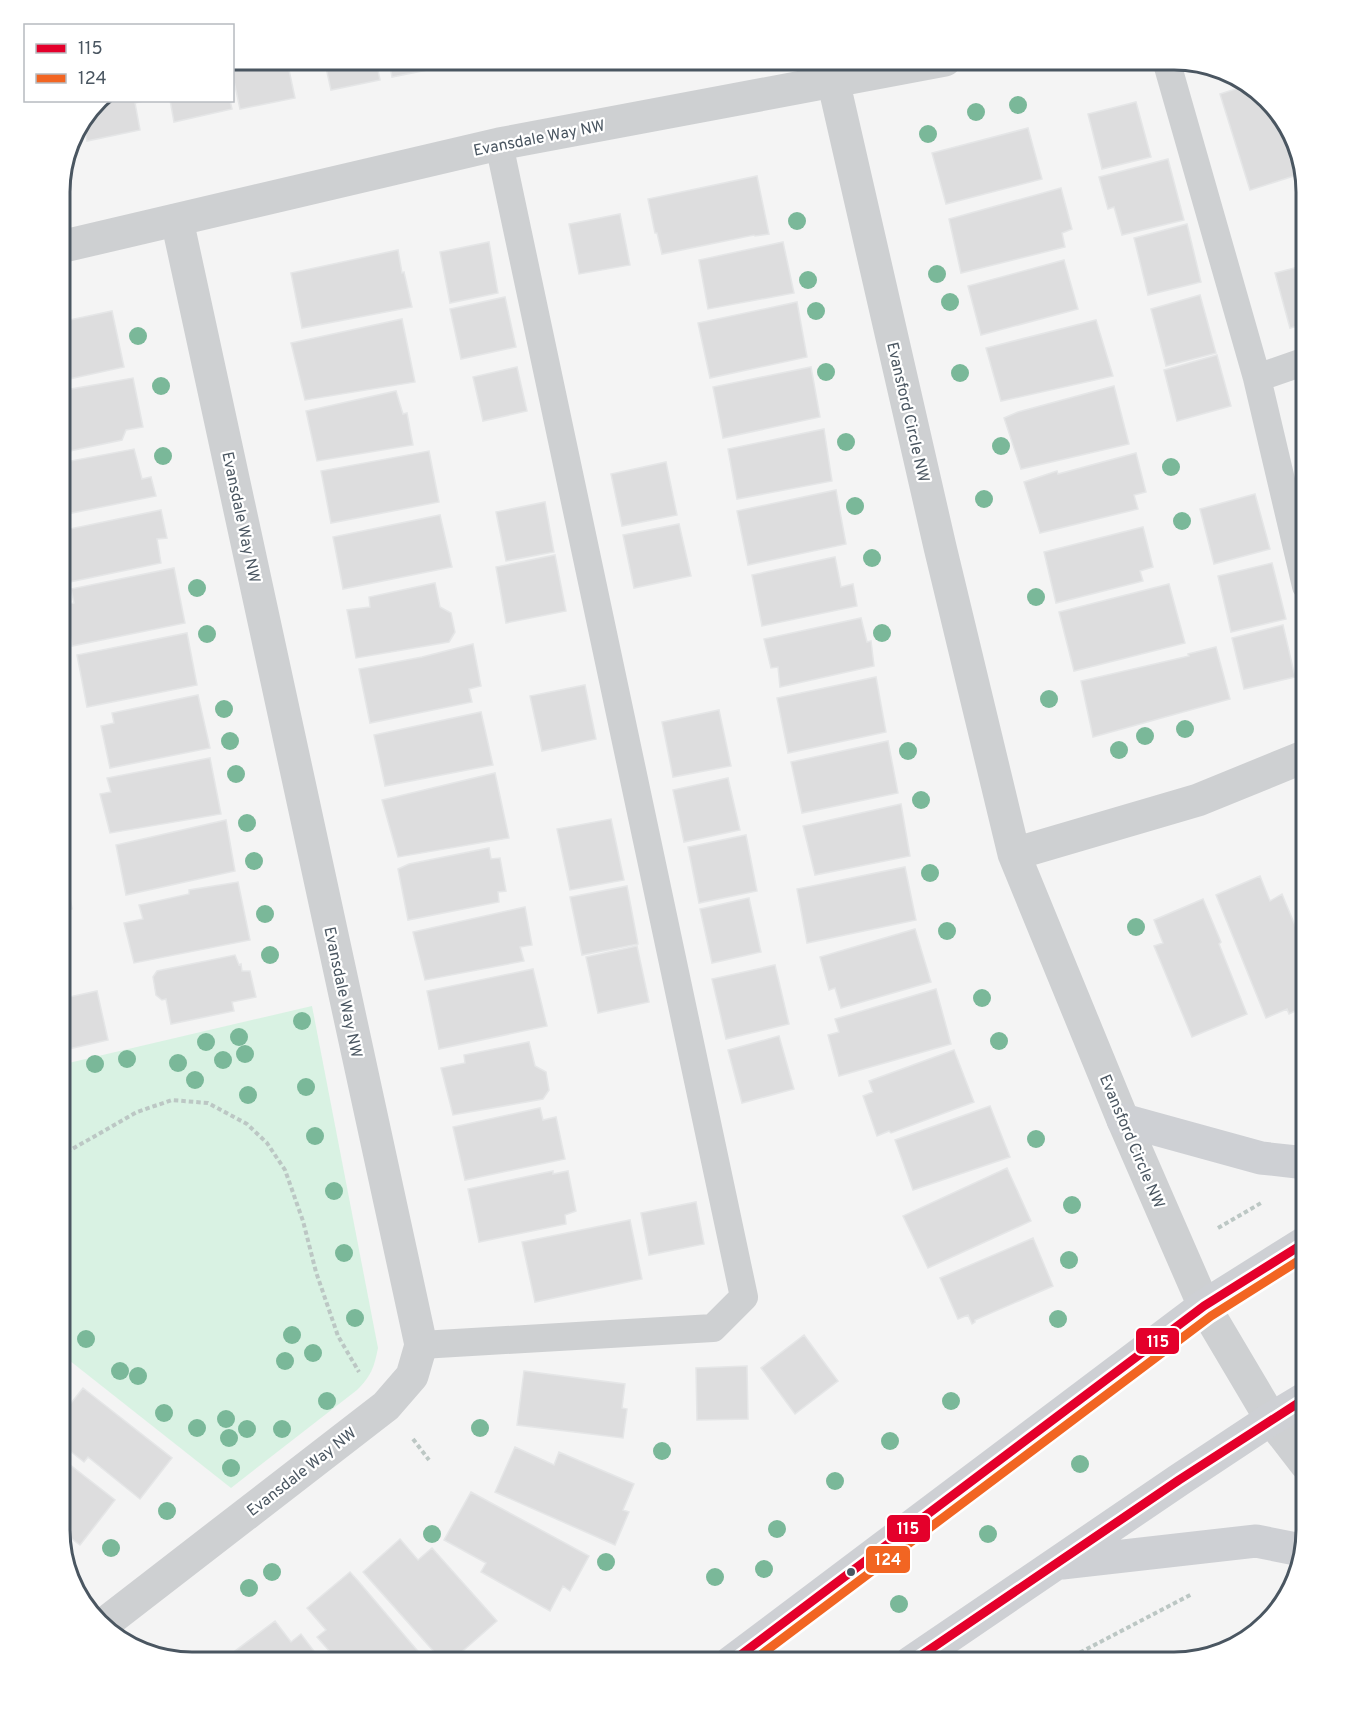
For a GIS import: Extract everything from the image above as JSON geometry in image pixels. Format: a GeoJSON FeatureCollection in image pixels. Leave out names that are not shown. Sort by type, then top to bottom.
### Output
{"type":"FeatureCollection","features":[{"type":"Feature","properties":{"kind":"main road"},"geometry":{"type":"LineString","coordinates":[[1123,1120],[1261,1158],[1296,1162]]}},
{"type":"Feature","properties":{"kind":"main road"},"geometry":{"type":"LineString","coordinates":[[745,1652],[1204,1306],[1296,1248]]}},
{"type":"Feature","properties":{"kind":"main road"},"geometry":{"type":"LineString","coordinates":[[926,1652],[1296,1404]]}},
{"type":"Feature","properties":{"kind":"main road"},"geometry":{"type":"LineString","coordinates":[[1057,1563],[1256,1541],[1294,1549]]}},
{"type":"Feature","properties":{"kind":"street"},"geometry":{"type":"LineString","coordinates":[[833,80],[883,71]]}},
{"type":"Feature","properties":{"kind":"street","name":"Evansdale Way NW"},"geometry":{"type":"LineString","coordinates":[[71,244],[499,144],[833,80]]}},
{"type":"Feature","properties":{"kind":"street","name":"Evansford Circle NW"},"geometry":{"type":"LineString","coordinates":[[833,80],[940,547],[1014,854],[1123,1120],[1204,1306],[1271,1419],[1296,1451]]}},
{"type":"Feature","properties":{"kind":"street","name":"Evansdale Way NW"},"geometry":{"type":"LineString","coordinates":[[109,1620],[386,1406],[412,1376],[421,1345],[177,220]]}},
{"type":"Feature","properties":{"kind":"street"},"geometry":{"type":"LineString","coordinates":[[1014,854],[1198,800],[1296,760]]}},
{"type":"Feature","properties":{"kind":"lane"},"geometry":{"type":"LineString","coordinates":[[1169,71],[1257,378],[1296,543]]}},
{"type":"Feature","properties":{"kind":"lane"},"geometry":{"type":"LineString","coordinates":[[421,1345],[713,1328],[744,1297],[499,144]]}},
{"type":"Feature","properties":{"kind":"lane"},"geometry":{"type":"LineString","coordinates":[[1257,378],[1296,364]]}},
{"type":"Feature","properties":{"kind":"path"},"geometry":{"type":"LineString","coordinates":[[71,1150],[137,1112],[172,1100],[208,1103],[247,1124],[267,1143],[285,1170],[338,1336],[355,1368]]}},
{"type":"Feature","properties":{"kind":"path"},"geometry":{"type":"LineString","coordinates":[[1218,1229],[1242,1215]]}},
{"type":"Feature","properties":{"kind":"path"},"geometry":{"type":"LineString","coordinates":[[1081,1652],[1180,1600],[1202,1591]]}},
{"type":"Feature","properties":{"kind":"green space"},"geometry":{"type":"Polygon","coordinates":[[[312,1006],[378,1348],[371,1371],[357,1390],[231,1488],[71,1362],[71,1062],[312,1006]]]}},
{"type":"Feature","properties":{"kind":"building"},"geometry":{"type":"Polygon","coordinates":[[[234,71],[289,71],[295,98],[240,109],[234,71]]]}},
{"type":"Feature","properties":{"kind":"building"},"geometry":{"type":"Polygon","coordinates":[[[327,71],[378,71],[380,80],[331,90],[327,71]]]}},
{"type":"Feature","properties":{"kind":"building"},"geometry":{"type":"Polygon","coordinates":[[[391,71],[423,71],[392,77],[391,71]]]}},
{"type":"Feature","properties":{"kind":"building"},"geometry":{"type":"Polygon","coordinates":[[[1237,89],[1265,112],[1283,139],[1294,176],[1250,190],[1220,94],[1237,89]]]}},
{"type":"Feature","properties":{"kind":"building"},"geometry":{"type":"Polygon","coordinates":[[[111,102],[139,102],[135,103],[140,130],[87,141],[86,135],[91,125],[111,102]]]}},
{"type":"Feature","properties":{"kind":"building"},"geometry":{"type":"Polygon","coordinates":[[[170,102],[230,102],[232,109],[174,122],[170,102]]]}},
{"type":"Feature","properties":{"kind":"building"},"geometry":{"type":"Polygon","coordinates":[[[1136,102],[1151,157],[1102,169],[1088,114],[1136,102]]]}},
{"type":"Feature","properties":{"kind":"building"},"geometry":{"type":"Polygon","coordinates":[[[1028,128],[1042,179],[946,204],[932,153],[1028,128]]]}},
{"type":"Feature","properties":{"kind":"building"},"geometry":{"type":"Polygon","coordinates":[[[1168,159],[1184,220],[1122,235],[1114,207],[1108,209],[1099,177],[1168,159]]]}},
{"type":"Feature","properties":{"kind":"building"},"geometry":{"type":"Polygon","coordinates":[[[757,176],[769,234],[662,254],[648,199],[757,176]]]}},
{"type":"Feature","properties":{"kind":"building"},"geometry":{"type":"Polygon","coordinates":[[[1061,188],[1072,229],[1062,233],[1065,247],[961,273],[949,219],[1061,188]]]}},
{"type":"Feature","properties":{"kind":"building"},"geometry":{"type":"Polygon","coordinates":[[[620,214],[630,265],[579,274],[569,224],[620,214]]]}},
{"type":"Feature","properties":{"kind":"building"},"geometry":{"type":"Polygon","coordinates":[[[1187,224],[1201,282],[1148,295],[1134,238],[1187,224]]]}},
{"type":"Feature","properties":{"kind":"building"},"geometry":{"type":"Polygon","coordinates":[[[489,242],[498,293],[450,303],[440,252],[489,242]]]}},
{"type":"Feature","properties":{"kind":"building"},"geometry":{"type":"Polygon","coordinates":[[[783,242],[794,293],[708,309],[699,260],[783,242]]]}},
{"type":"Feature","properties":{"kind":"building"},"geometry":{"type":"Polygon","coordinates":[[[398,250],[412,307],[302,328],[291,273],[398,250]]]}},
{"type":"Feature","properties":{"kind":"building"},"geometry":{"type":"Polygon","coordinates":[[[1064,260],[1078,309],[981,335],[968,286],[1064,260]]]}},
{"type":"Feature","properties":{"kind":"building"},"geometry":{"type":"Polygon","coordinates":[[[1296,268],[1296,326],[1290,328],[1275,273],[1296,268]]]}},
{"type":"Feature","properties":{"kind":"building"},"geometry":{"type":"Polygon","coordinates":[[[1200,295],[1216,353],[1166,366],[1151,309],[1200,295]]]}},
{"type":"Feature","properties":{"kind":"building"},"geometry":{"type":"Polygon","coordinates":[[[505,297],[516,347],[461,359],[450,309],[505,297]]]}},
{"type":"Feature","properties":{"kind":"building"},"geometry":{"type":"Polygon","coordinates":[[[797,302],[807,357],[710,378],[698,323],[797,302]]]}},
{"type":"Feature","properties":{"kind":"building"},"geometry":{"type":"Polygon","coordinates":[[[112,311],[124,367],[71,379],[71,320],[112,311]]]}},
{"type":"Feature","properties":{"kind":"building"},"geometry":{"type":"Polygon","coordinates":[[[402,319],[415,382],[305,400],[291,343],[402,319]]]}},
{"type":"Feature","properties":{"kind":"building"},"geometry":{"type":"Polygon","coordinates":[[[1096,320],[1113,376],[1001,401],[986,348],[1096,320]]]}},
{"type":"Feature","properties":{"kind":"building"},"geometry":{"type":"Polygon","coordinates":[[[1217,355],[1231,406],[1177,421],[1164,370],[1217,355]]]}},
{"type":"Feature","properties":{"kind":"building"},"geometry":{"type":"Polygon","coordinates":[[[517,367],[527,411],[483,421],[473,377],[517,367]]]}},
{"type":"Feature","properties":{"kind":"building"},"geometry":{"type":"Polygon","coordinates":[[[811,367],[820,417],[723,438],[713,387],[811,367]]]}},
{"type":"Feature","properties":{"kind":"building"},"geometry":{"type":"Polygon","coordinates":[[[133,378],[143,427],[126,430],[122,440],[71,451],[71,389],[133,378]]]}},
{"type":"Feature","properties":{"kind":"building"},"geometry":{"type":"Polygon","coordinates":[[[1114,386],[1129,444],[1021,469],[1004,418],[1018,412],[1114,386]]]}},
{"type":"Feature","properties":{"kind":"building"},"geometry":{"type":"Polygon","coordinates":[[[396,391],[403,414],[407,413],[413,445],[317,461],[306,411],[396,391]]]}},
{"type":"Feature","properties":{"kind":"building"},"geometry":{"type":"Polygon","coordinates":[[[824,429],[832,481],[737,499],[728,449],[824,429]]]}},
{"type":"Feature","properties":{"kind":"building"},"geometry":{"type":"Polygon","coordinates":[[[134,449],[142,479],[151,477],[156,496],[71,513],[71,461],[134,449]]]}},
{"type":"Feature","properties":{"kind":"building"},"geometry":{"type":"Polygon","coordinates":[[[429,451],[439,502],[331,523],[321,471],[429,451]]]}},
{"type":"Feature","properties":{"kind":"building"},"geometry":{"type":"Polygon","coordinates":[[[1136,453],[1146,492],[1134,495],[1138,509],[1040,533],[1024,482],[1057,471],[1058,474],[1136,453]]]}},
{"type":"Feature","properties":{"kind":"building"},"geometry":{"type":"Polygon","coordinates":[[[666,462],[677,515],[622,526],[611,474],[666,462]]]}},
{"type":"Feature","properties":{"kind":"building"},"geometry":{"type":"Polygon","coordinates":[[[836,490],[846,544],[748,565],[737,511],[836,490]]]}},
{"type":"Feature","properties":{"kind":"building"},"geometry":{"type":"Polygon","coordinates":[[[1255,494],[1270,549],[1214,564],[1200,509],[1255,494]]]}},
{"type":"Feature","properties":{"kind":"building"},"geometry":{"type":"Polygon","coordinates":[[[545,502],[554,552],[506,561],[496,512],[545,502]]]}},
{"type":"Feature","properties":{"kind":"building"},"geometry":{"type":"Polygon","coordinates":[[[161,510],[167,538],[157,539],[161,563],[71,582],[71,529],[161,510]]]}},
{"type":"Feature","properties":{"kind":"building"},"geometry":{"type":"Polygon","coordinates":[[[440,515],[452,567],[343,589],[333,537],[440,515]]]}},
{"type":"Feature","properties":{"kind":"building"},"geometry":{"type":"Polygon","coordinates":[[[679,524],[691,576],[634,588],[623,535],[679,524]]]}},
{"type":"Feature","properties":{"kind":"building"},"geometry":{"type":"Polygon","coordinates":[[[1143,527],[1153,567],[1140,571],[1143,581],[1056,603],[1044,552],[1143,527]]]}},
{"type":"Feature","properties":{"kind":"building"},"geometry":{"type":"Polygon","coordinates":[[[555,555],[566,611],[506,623],[496,567],[555,555]]]}},
{"type":"Feature","properties":{"kind":"building"},"geometry":{"type":"Polygon","coordinates":[[[835,557],[841,587],[853,584],[857,606],[762,626],[752,575],[835,557]]]}},
{"type":"Feature","properties":{"kind":"building"},"geometry":{"type":"Polygon","coordinates":[[[1272,563],[1286,619],[1231,632],[1218,576],[1272,563]]]}},
{"type":"Feature","properties":{"kind":"building"},"geometry":{"type":"Polygon","coordinates":[[[174,568],[185,623],[72,646],[71,604],[74,603],[71,589],[174,568]]]}},
{"type":"Feature","properties":{"kind":"building"},"geometry":{"type":"Polygon","coordinates":[[[435,583],[440,607],[451,613],[455,632],[449,642],[356,658],[347,610],[370,607],[369,597],[435,583]]]}},
{"type":"Feature","properties":{"kind":"building"},"geometry":{"type":"Polygon","coordinates":[[[1169,584],[1185,643],[1074,671],[1059,612],[1169,584]]]}},
{"type":"Feature","properties":{"kind":"building"},"geometry":{"type":"Polygon","coordinates":[[[861,618],[867,642],[871,641],[874,666],[780,687],[778,667],[771,668],[764,639],[861,618]]]}},
{"type":"Feature","properties":{"kind":"building"},"geometry":{"type":"Polygon","coordinates":[[[1283,625],[1295,677],[1244,689],[1232,638],[1283,625]]]}},
{"type":"Feature","properties":{"kind":"building"},"geometry":{"type":"Polygon","coordinates":[[[187,633],[197,685],[87,707],[77,655],[187,633]]]}},
{"type":"Feature","properties":{"kind":"building"},"geometry":{"type":"Polygon","coordinates":[[[473,644],[481,686],[469,689],[472,702],[370,723],[359,669],[473,644]]]}},
{"type":"Feature","properties":{"kind":"building"},"geometry":{"type":"Polygon","coordinates":[[[1216,647],[1230,699],[1093,737],[1081,681],[1189,656],[1188,654],[1216,647]]]}},
{"type":"Feature","properties":{"kind":"building"},"geometry":{"type":"Polygon","coordinates":[[[876,677],[886,732],[788,753],[777,698],[876,677]]]}},
{"type":"Feature","properties":{"kind":"building"},"geometry":{"type":"Polygon","coordinates":[[[585,685],[596,739],[542,751],[530,696],[585,685]]]}},
{"type":"Feature","properties":{"kind":"building"},"geometry":{"type":"Polygon","coordinates":[[[198,695],[210,748],[110,768],[101,726],[114,723],[112,713],[198,695]]]}},
{"type":"Feature","properties":{"kind":"building"},"geometry":{"type":"Polygon","coordinates":[[[719,710],[731,766],[673,777],[662,722],[719,710]]]}},
{"type":"Feature","properties":{"kind":"building"},"geometry":{"type":"Polygon","coordinates":[[[481,712],[493,765],[385,786],[374,735],[481,712]]]}},
{"type":"Feature","properties":{"kind":"building"},"geometry":{"type":"Polygon","coordinates":[[[888,741],[898,793],[802,813],[791,762],[888,741]]]}},
{"type":"Feature","properties":{"kind":"building"},"geometry":{"type":"Polygon","coordinates":[[[210,758],[221,814],[110,833],[100,794],[111,792],[107,778],[210,758]]]}},
{"type":"Feature","properties":{"kind":"building"},"geometry":{"type":"Polygon","coordinates":[[[495,773],[509,838],[398,857],[382,800],[495,773]]]}},
{"type":"Feature","properties":{"kind":"building"},"geometry":{"type":"Polygon","coordinates":[[[728,778],[740,830],[684,842],[673,790],[728,778]]]}},
{"type":"Feature","properties":{"kind":"building"},"geometry":{"type":"Polygon","coordinates":[[[901,804],[910,856],[815,875],[803,826],[901,804]]]}},
{"type":"Feature","properties":{"kind":"building"},"geometry":{"type":"Polygon","coordinates":[[[611,819],[624,880],[570,890],[557,829],[611,819]]]}},
{"type":"Feature","properties":{"kind":"building"},"geometry":{"type":"Polygon","coordinates":[[[226,820],[235,871],[126,895],[116,845],[226,820]]]}},
{"type":"Feature","properties":{"kind":"building"},"geometry":{"type":"Polygon","coordinates":[[[746,835],[757,891],[699,903],[688,847],[746,835]]]}},
{"type":"Feature","properties":{"kind":"building"},"geometry":{"type":"Polygon","coordinates":[[[489,848],[491,859],[500,858],[506,891],[498,892],[499,902],[408,920],[398,869],[409,864],[489,848]]]}},
{"type":"Feature","properties":{"kind":"building"},"geometry":{"type":"Polygon","coordinates":[[[905,867],[916,920],[807,943],[797,889],[905,867]]]}},
{"type":"Feature","properties":{"kind":"building"},"geometry":{"type":"Polygon","coordinates":[[[1260,876],[1270,901],[1282,894],[1296,928],[1296,1011],[1289,1014],[1287,1009],[1266,1018],[1216,895],[1260,876]]]}},
{"type":"Feature","properties":{"kind":"building"},"geometry":{"type":"Polygon","coordinates":[[[238,882],[250,940],[134,963],[124,923],[143,919],[139,905],[189,894],[189,890],[238,882]]]}},
{"type":"Feature","properties":{"kind":"building"},"geometry":{"type":"Polygon","coordinates":[[[627,886],[638,944],[582,955],[570,897],[627,886]]]}},
{"type":"Feature","properties":{"kind":"building"},"geometry":{"type":"Polygon","coordinates":[[[749,898],[761,952],[712,963],[700,909],[749,898]]]}},
{"type":"Feature","properties":{"kind":"building"},"geometry":{"type":"Polygon","coordinates":[[[1203,899],[1247,1014],[1192,1037],[1154,946],[1163,943],[1154,920],[1203,899]]]}},
{"type":"Feature","properties":{"kind":"building"},"geometry":{"type":"Polygon","coordinates":[[[525,907],[532,945],[520,947],[524,961],[425,980],[413,932],[525,907]]]}},
{"type":"Feature","properties":{"kind":"building"},"geometry":{"type":"Polygon","coordinates":[[[915,929],[931,982],[841,1008],[835,988],[829,990],[820,957],[915,929]]]}},
{"type":"Feature","properties":{"kind":"building"},"geometry":{"type":"Polygon","coordinates":[[[637,946],[649,1002],[598,1013],[586,957],[637,946]]]}},
{"type":"Feature","properties":{"kind":"building"},"geometry":{"type":"Polygon","coordinates":[[[235,955],[239,965],[241,964],[242,971],[250,971],[256,997],[232,1002],[234,1011],[171,1024],[166,999],[162,1000],[156,995],[153,977],[157,971],[235,955]]]}},
{"type":"Feature","properties":{"kind":"building"},"geometry":{"type":"Polygon","coordinates":[[[775,965],[789,1024],[726,1039],[712,979],[775,965]]]}},
{"type":"Feature","properties":{"kind":"building"},"geometry":{"type":"Polygon","coordinates":[[[533,969],[547,1026],[439,1049],[427,991],[533,969]]]}},
{"type":"Feature","properties":{"kind":"building"},"geometry":{"type":"Polygon","coordinates":[[[936,989],[951,1044],[839,1076],[828,1035],[839,1032],[835,1019],[936,989]]]}},
{"type":"Feature","properties":{"kind":"building"},"geometry":{"type":"Polygon","coordinates":[[[97,991],[108,1040],[71,1048],[71,997],[97,991]]]}},
{"type":"Feature","properties":{"kind":"building"},"geometry":{"type":"Polygon","coordinates":[[[779,1036],[794,1089],[742,1103],[728,1050],[779,1036]]]}},
{"type":"Feature","properties":{"kind":"building"},"geometry":{"type":"Polygon","coordinates":[[[529,1042],[535,1066],[546,1072],[549,1090],[543,1099],[453,1115],[441,1068],[465,1063],[464,1055],[529,1042]]]}},
{"type":"Feature","properties":{"kind":"building"},"geometry":{"type":"Polygon","coordinates":[[[954,1050],[974,1102],[877,1136],[863,1096],[873,1092],[869,1081],[954,1050]]]}},
{"type":"Feature","properties":{"kind":"building"},"geometry":{"type":"Polygon","coordinates":[[[990,1106],[1010,1157],[913,1190],[895,1140],[990,1106]]]}},
{"type":"Feature","properties":{"kind":"building"},"geometry":{"type":"Polygon","coordinates":[[[540,1108],[543,1120],[556,1117],[565,1159],[465,1180],[453,1127],[540,1108]]]}},
{"type":"Feature","properties":{"kind":"building"},"geometry":{"type":"Polygon","coordinates":[[[1007,1168],[1031,1221],[928,1268],[903,1216],[1007,1168]]]}},
{"type":"Feature","properties":{"kind":"building"},"geometry":{"type":"Polygon","coordinates":[[[553,1171],[553,1174],[568,1171],[576,1211],[565,1215],[566,1224],[479,1242],[468,1189],[553,1171]]]}},
{"type":"Feature","properties":{"kind":"building"},"geometry":{"type":"Polygon","coordinates":[[[696,1202],[704,1244],[649,1255],[641,1213],[696,1202]]]}},
{"type":"Feature","properties":{"kind":"building"},"geometry":{"type":"Polygon","coordinates":[[[630,1220],[642,1279],[535,1302],[522,1242],[630,1220]]]}},
{"type":"Feature","properties":{"kind":"building"},"geometry":{"type":"Polygon","coordinates":[[[1033,1238],[1053,1286],[975,1320],[972,1324],[968,1315],[958,1319],[940,1278],[1033,1238]]]}},
{"type":"Feature","properties":{"kind":"building"},"geometry":{"type":"Polygon","coordinates":[[[804,1335],[838,1381],[795,1414],[761,1368],[804,1335]]]}},
{"type":"Feature","properties":{"kind":"building"},"geometry":{"type":"Polygon","coordinates":[[[747,1366],[748,1419],[697,1420],[696,1368],[747,1366]]]}},
{"type":"Feature","properties":{"kind":"building"},"geometry":{"type":"Polygon","coordinates":[[[524,1371],[625,1384],[622,1408],[627,1409],[623,1438],[517,1425],[524,1371]]]}},
{"type":"Feature","properties":{"kind":"building"},"geometry":{"type":"Polygon","coordinates":[[[83,1388],[172,1458],[140,1499],[88,1457],[84,1462],[71,1452],[71,1403],[83,1388]]]}},
{"type":"Feature","properties":{"kind":"building"},"geometry":{"type":"Polygon","coordinates":[[[515,1447],[554,1465],[559,1452],[634,1484],[623,1510],[629,1512],[615,1545],[495,1492],[515,1447]]]}},
{"type":"Feature","properties":{"kind":"building"},"geometry":{"type":"Polygon","coordinates":[[[71,1466],[115,1500],[80,1545],[72,1539],[71,1466]]]}},
{"type":"Feature","properties":{"kind":"building"},"geometry":{"type":"Polygon","coordinates":[[[471,1492],[589,1556],[570,1591],[563,1586],[550,1611],[481,1572],[486,1563],[444,1540],[471,1492]]]}},
{"type":"Feature","properties":{"kind":"building"},"geometry":{"type":"Polygon","coordinates":[[[400,1539],[418,1560],[432,1548],[497,1621],[462,1652],[434,1652],[363,1572],[400,1539]]]}},
{"type":"Feature","properties":{"kind":"building"},"geometry":{"type":"Polygon","coordinates":[[[350,1572],[419,1652],[330,1652],[317,1637],[326,1630],[307,1608],[350,1572]]]}},
{"type":"Feature","properties":{"kind":"building"},"geometry":{"type":"Polygon","coordinates":[[[275,1621],[291,1642],[301,1634],[315,1652],[236,1652],[275,1621]]]}},
{"type":"Feature","properties":{"kind":"transit line","name":"115"},"geometry":{"type":"LineString","coordinates":[[745,1652],[1204,1306],[1296,1248]]}},
{"type":"Feature","properties":{"kind":"transit line","name":"124"},"geometry":{"type":"LineString","coordinates":[[765,1652],[1211,1316],[1296,1262]]}},
{"type":"Feature","properties":{"kind":"transit line","name":"115"},"geometry":{"type":"LineString","coordinates":[[926,1652],[1179,1480],[1296,1404]]}}]}
